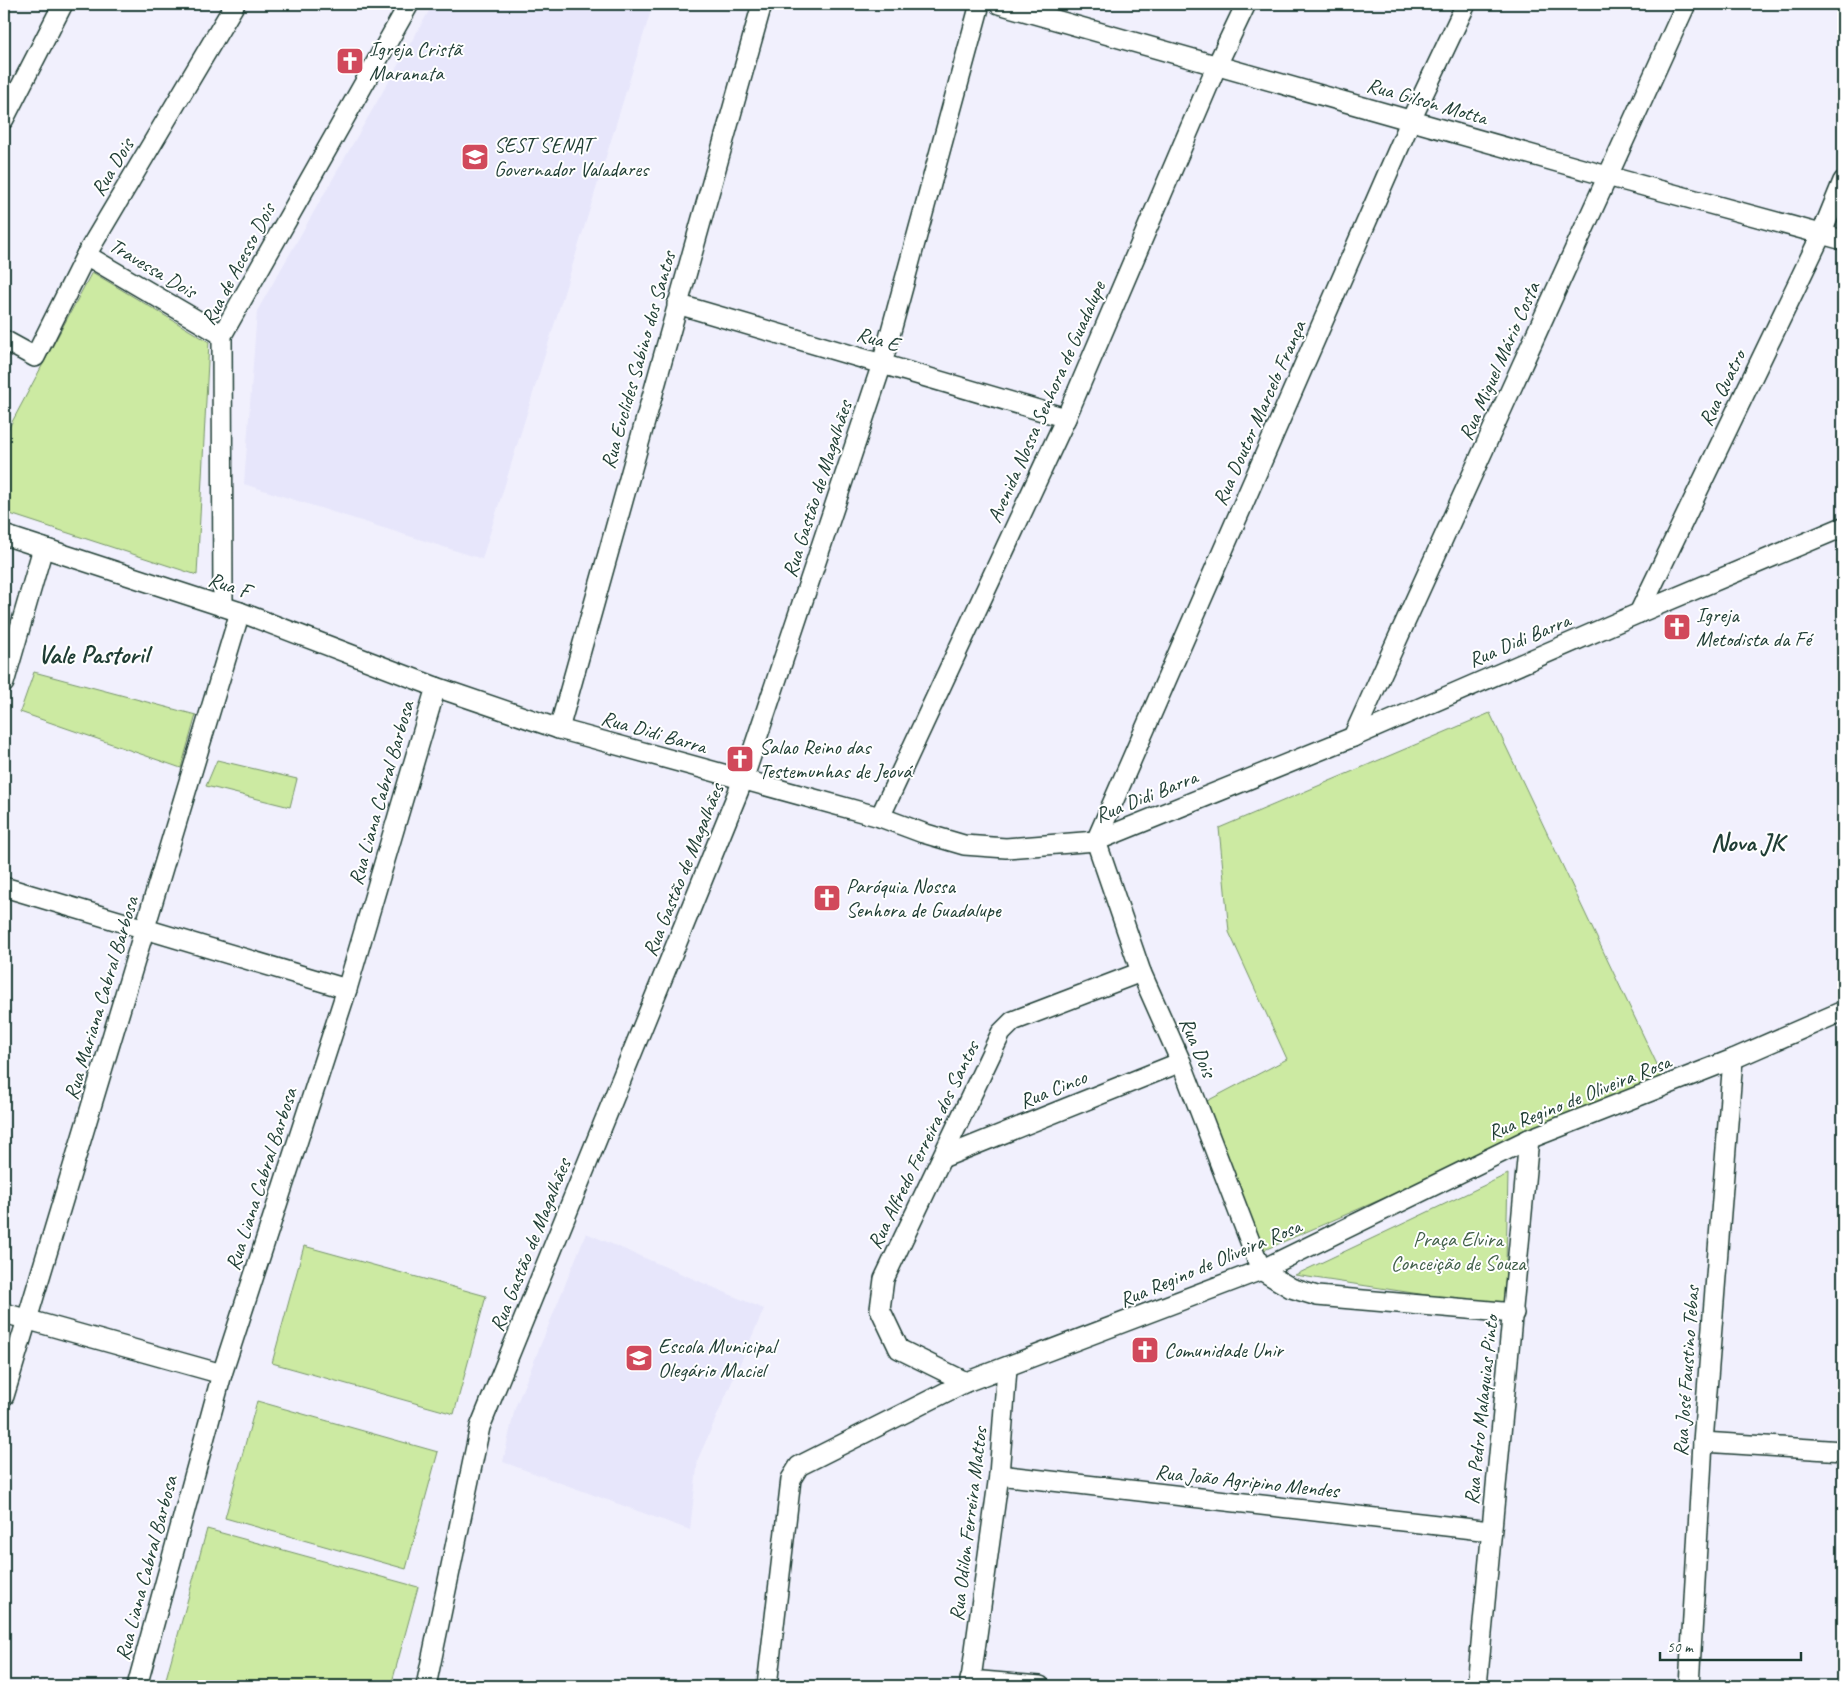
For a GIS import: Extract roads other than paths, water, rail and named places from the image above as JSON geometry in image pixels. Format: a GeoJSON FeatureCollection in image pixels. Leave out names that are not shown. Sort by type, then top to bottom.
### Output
{"type":"FeatureCollection","features":[{"type":"Feature","properties":{"kind":"street"},"geometry":{"type":"LineString","coordinates":[[4,120],[63,4]]}},
{"type":"Feature","properties":{"kind":"street","name":"Rua Dois"},"geometry":{"type":"LineString","coordinates":[[4,340],[35,357],[86,255],[235,4]]}},
{"type":"Feature","properties":{"kind":"street","name":"Rua de Acesso Dois"},"geometry":{"type":"LineString","coordinates":[[231,609],[222,335],[409,4]]}},
{"type":"Feature","properties":{"kind":"street","name":"Rua Euclides Sabino dos Santos"},"geometry":{"type":"LineString","coordinates":[[559,729],[762,4]]}},
{"type":"Feature","properties":{"kind":"street","name":"Rua Gastão de Magalhães"},"geometry":{"type":"LineString","coordinates":[[426,1686],[480,1428],[744,780],[882,364],[980,4]]}},
{"type":"Feature","properties":{"kind":"street","name":"Rua Gilson Motta"},"geometry":{"type":"LineString","coordinates":[[998,4],[1607,176],[1843,240]]}},
{"type":"Feature","properties":{"kind":"street","name":"Avenida Nossa Senhora de Guadalupe"},"geometry":{"type":"LineString","coordinates":[[880,817],[1066,418],[1217,65],[1246,4]]}},
{"type":"Feature","properties":{"kind":"street","name":"Rua Doutor Marcelo França"},"geometry":{"type":"LineString","coordinates":[[1096,842],[1411,120],[1466,4]]}},
{"type":"Feature","properties":{"kind":"street","name":"Rua Miguel Mário Costa"},"geometry":{"type":"LineString","coordinates":[[1353,737],[1686,4]]}},
{"type":"Feature","properties":{"kind":"street","name":"Rua Quatro"},"geometry":{"type":"LineString","coordinates":[[1639,613],[1821,235],[1843,181]]}},
{"type":"Feature","properties":{"kind":"street","name":"Travessa Dois"},"geometry":{"type":"LineString","coordinates":[[86,255],[222,335]]}},
{"type":"Feature","properties":{"kind":"street","name":"Rua E"},"geometry":{"type":"LineString","coordinates":[[677,304],[1066,418]]}},
{"type":"Feature","properties":{"kind":"street","name":"Rua Didi Barra"},"geometry":{"type":"LineString","coordinates":[[436,688],[559,729],[880,817],[923,834],[964,845],[1006,848],[1096,842],[1353,737],[1843,527]]}},
{"type":"Feature","properties":{"kind":"street","name":"Rua F"},"geometry":{"type":"LineString","coordinates":[[4,534],[231,609],[436,688]]}},
{"type":"Feature","properties":{"kind":"street"},"geometry":{"type":"LineString","coordinates":[[4,683],[43,548]]}},
{"type":"Feature","properties":{"kind":"street","name":"Rua Mariana Cabral Barbosa"},"geometry":{"type":"LineString","coordinates":[[4,1396],[146,928],[231,609]]}},
{"type":"Feature","properties":{"kind":"street","name":"Rua Liana Cabral Barbosa"},"geometry":{"type":"LineString","coordinates":[[137,1686],[222,1374],[347,989],[436,688]]}},
{"type":"Feature","properties":{"kind":"street","name":"Rua Dois"},"geometry":{"type":"LineString","coordinates":[[1096,842],[1141,972],[1181,1062],[1261,1270]]}},
{"type":"Feature","properties":{"kind":"street"},"geometry":{"type":"LineString","coordinates":[[4,887],[347,989]]}},
{"type":"Feature","properties":{"kind":"street","name":"Rua Alfredo Ferreira dos Santos"},"geometry":{"type":"LineString","coordinates":[[966,1382],[899,1350],[880,1309],[884,1279],[1001,1033],[1014,1021],[1141,972]]}},
{"type":"Feature","properties":{"kind":"street","name":"Rua Regino de Oliveira Rosa"},"geometry":{"type":"LineString","coordinates":[[767,1686],[791,1479],[799,1466],[966,1382],[1261,1270],[1529,1139],[1733,1059],[1843,1011]]}},
{"type":"Feature","properties":{"kind":"street","name":"Rua José Faustino Tebas"},"geometry":{"type":"LineString","coordinates":[[1689,1686],[1703,1442],[1733,1059]]}},
{"type":"Feature","properties":{"kind":"street","name":"Rua Cinco"},"geometry":{"type":"LineString","coordinates":[[942,1158],[1181,1062]]}},
{"type":"Feature","properties":{"kind":"street","name":"Rua Pedro Malaquias Pinto"},"geometry":{"type":"LineString","coordinates":[[1477,1686],[1490,1530],[1514,1313],[1529,1139]]}},
{"type":"Feature","properties":{"kind":"street"},"geometry":{"type":"LineString","coordinates":[[1261,1270],[1291,1288],[1318,1296],[1514,1313]]}},
{"type":"Feature","properties":{"kind":"street"},"geometry":{"type":"LineString","coordinates":[[4,1313],[222,1374]]}},
{"type":"Feature","properties":{"kind":"street","name":"Rua Odilon Ferreira Mattos"},"geometry":{"type":"LineString","coordinates":[[970,1683],[999,1475],[1007,1368]]}},
{"type":"Feature","properties":{"kind":"street"},"geometry":{"type":"LineString","coordinates":[[1703,1442],[1843,1451]]}},
{"type":"Feature","properties":{"kind":"street","name":"Rua João Agripino Mendes"},"geometry":{"type":"LineString","coordinates":[[999,1475],[1490,1530]]}},
{"type":"Feature","properties":{"kind":"street"},"geometry":{"type":"LineString","coordinates":[[970,1683],[1040,1686]]}},
{"type":"Feature","properties":{"kind":"place","name":"Igreja Cristã Maranata"},"geometry":{"type":"Point","coordinates":[350,61]}},
{"type":"Feature","properties":{"kind":"place","name":"SEST SENAT Governador Valadares"},"geometry":{"type":"Point","coordinates":[475,157]}},
{"type":"Feature","properties":{"kind":"place","name":"Igreja Metodista da Fé"},"geometry":{"type":"Point","coordinates":[1677,627]}},
{"type":"Feature","properties":{"kind":"place","name":"Salao Reino das Testemunhas de Jeová"},"geometry":{"type":"Point","coordinates":[740,759]}},
{"type":"Feature","properties":{"kind":"place","name":"Paróquia Nossa Senhora de Guadalupe"},"geometry":{"type":"Point","coordinates":[827,898]}},
{"type":"Feature","properties":{"kind":"place","name":"Comunidade Unir"},"geometry":{"type":"Point","coordinates":[1145,1350]}},
{"type":"Feature","properties":{"kind":"place","name":"Escola Municipal Olegário Maciel"},"geometry":{"type":"Point","coordinates":[639,1358]}},
{"type":"Feature","properties":{"kind":"district","name":"Vale Pastoril"},"geometry":{"type":"Point","coordinates":[93,654]}},
{"type":"Feature","properties":{"kind":"district","name":"Nova JK"},"geometry":{"type":"Point","coordinates":[1747,842]}},
{"type":"Feature","properties":{"kind":"park label","name":"Praça Elvira Conceição de Souza"},"geometry":{"type":"Point","coordinates":[1458,1251]}}]}
